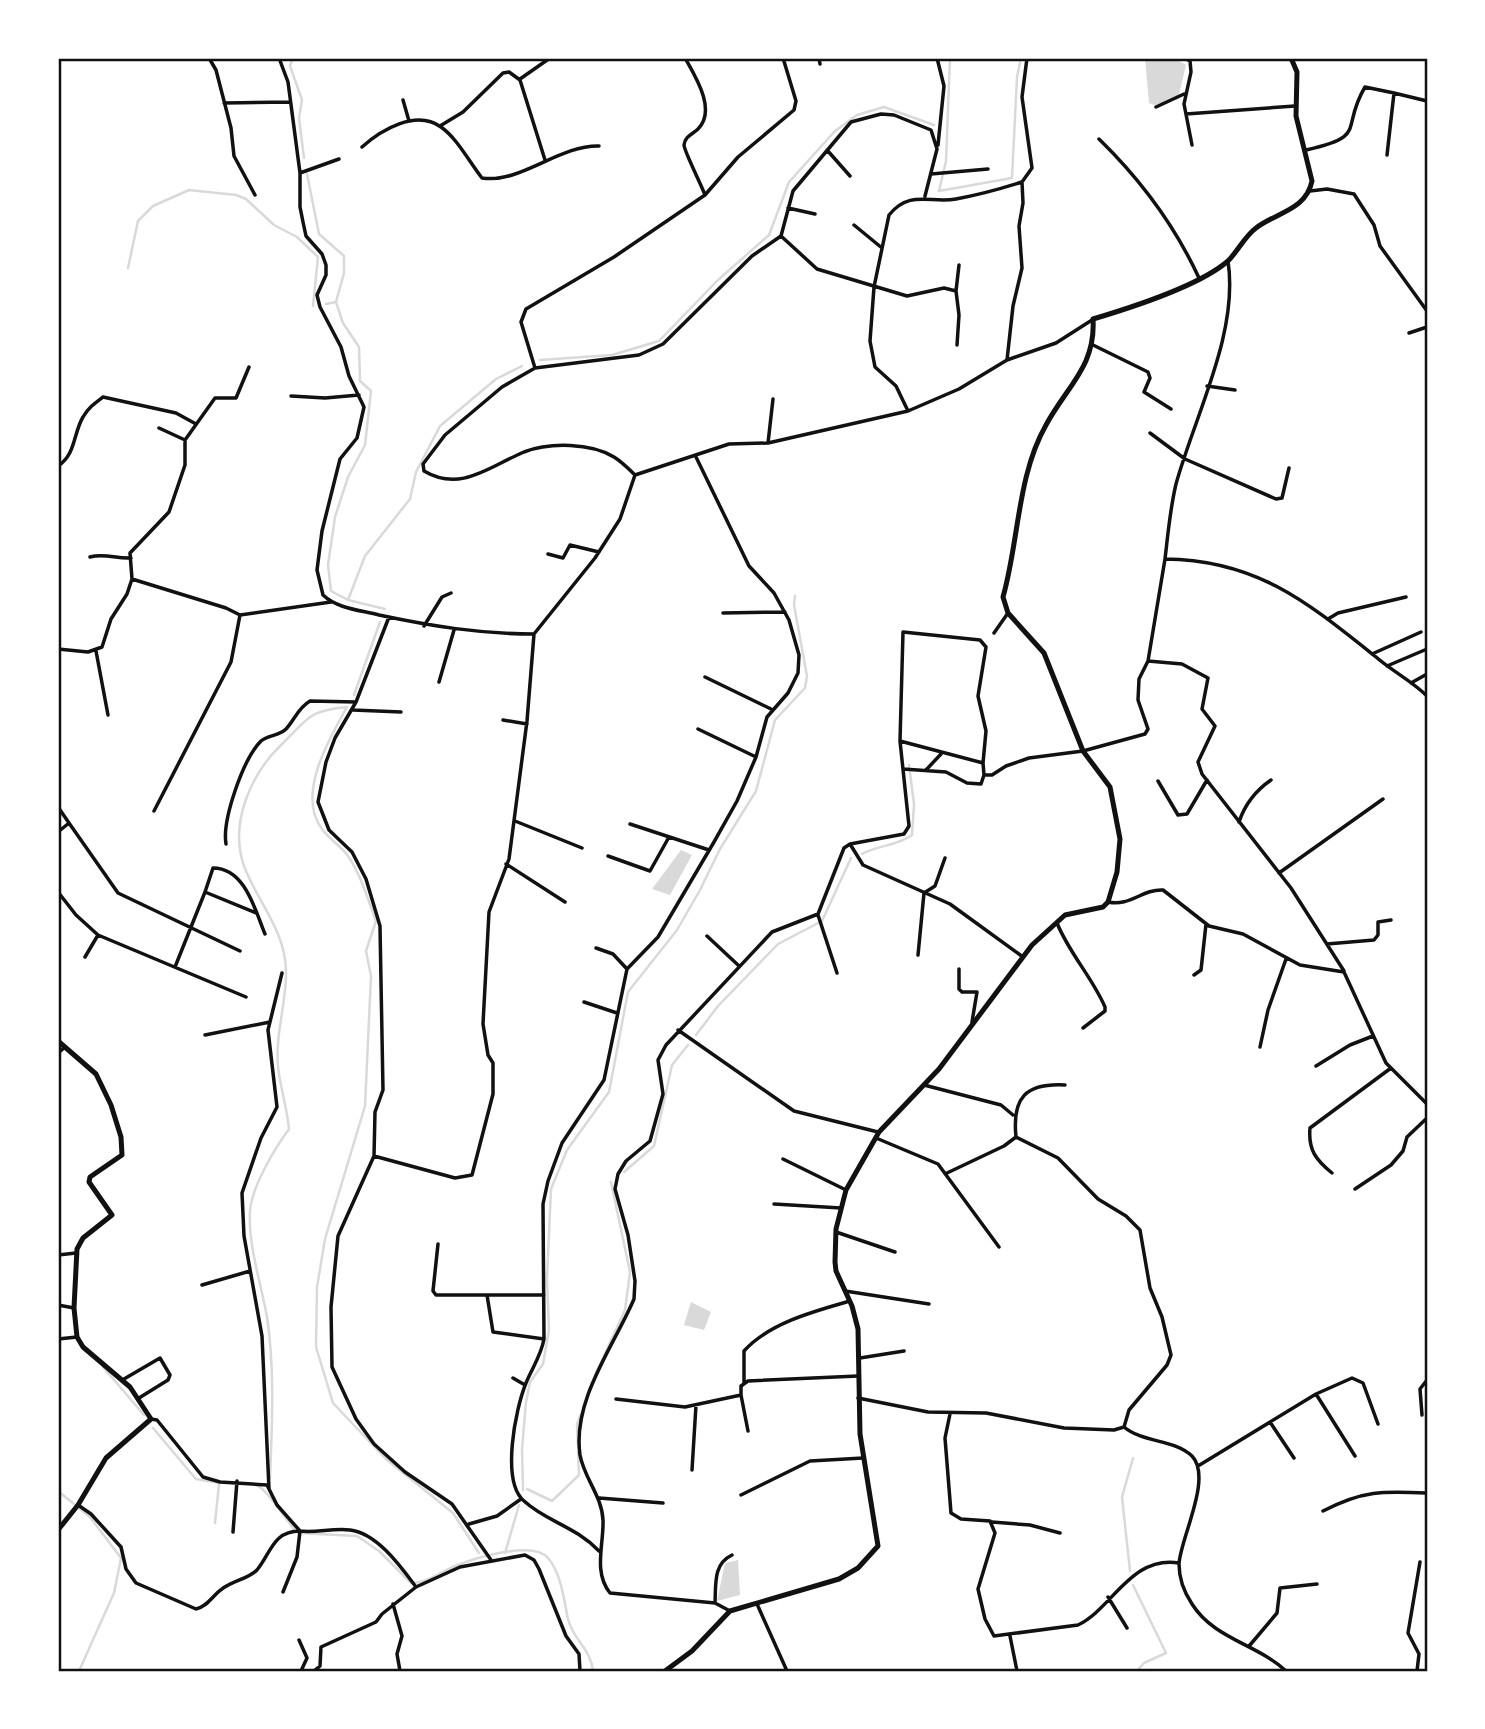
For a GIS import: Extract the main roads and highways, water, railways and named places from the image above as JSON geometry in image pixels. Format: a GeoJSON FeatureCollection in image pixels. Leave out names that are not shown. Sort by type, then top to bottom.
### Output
{"type":"FeatureCollection","features":[{"type":"Feature","properties":{"kind":"main road"},"geometry":{"type":"LineString","coordinates":[[665,1671],[692,1651],[730,1611],[839,1579],[858,1568],[875,1552],[879,1541],[863,1458],[858,1398],[858,1329],[850,1301],[836,1271],[836,1232],[846,1190],[877,1135],[922,1084],[939,1069],[1023,957],[1056,921],[1065,915],[1098,910],[1108,902],[1117,872],[1120,839],[1110,787],[1083,751],[1044,653],[1008,613],[1003,597],[1031,454],[1046,425],[1088,362],[1093,345],[1093,319],[1199,278],[1228,261],[1255,229],[1298,205],[1310,191],[1312,181],[1296,106],[1297,72],[1292,58]]}},
{"type":"Feature","properties":{"kind":"main road"},"geometry":{"type":"LineString","coordinates":[[58,1041],[96,1074],[111,1105],[122,1148],[118,1159],[90,1177],[90,1186],[111,1215],[83,1238],[76,1253],[74,1308],[77,1337],[83,1347],[124,1380],[151,1419],[106,1458],[73,1513],[58,1530]]}},
{"type":"Feature","properties":{"kind":"waterway"},"geometry":{"type":"LineString","coordinates":[[293,58],[290,66],[302,100],[299,118],[304,158]]}},
{"type":"Feature","properties":{"kind":"waterway"},"geometry":{"type":"LineString","coordinates":[[950,58],[946,161],[939,191],[1012,178],[1017,77],[1021,58]]}},
{"type":"Feature","properties":{"kind":"waterway"},"geometry":{"type":"LineString","coordinates":[[540,360],[612,355],[659,341],[718,280],[769,235],[789,182],[835,131],[857,115],[884,107],[934,125]]}},
{"type":"Feature","properties":{"kind":"waterway"},"geometry":{"type":"LineString","coordinates":[[307,174],[319,234],[344,256],[344,273],[336,302],[343,323],[359,347],[360,381],[371,391],[365,445],[348,477],[335,517],[328,565],[331,591],[348,600],[385,609]]}},
{"type":"Feature","properties":{"kind":"waterway"},"geometry":{"type":"LineString","coordinates":[[128,268],[138,221],[153,206],[189,190],[236,195],[246,199],[274,225],[297,237],[318,257],[313,306]]}},
{"type":"Feature","properties":{"kind":"waterway"},"geometry":{"type":"LineString","coordinates":[[326,304],[336,302]]}},
{"type":"Feature","properties":{"kind":"waterway"},"geometry":{"type":"LineString","coordinates":[[348,600],[365,556],[410,499],[416,472],[440,426],[496,379],[522,366]]}},
{"type":"Feature","properties":{"kind":"waterway"},"geometry":{"type":"LineString","coordinates":[[523,1490],[522,1449],[526,1402],[530,1382],[543,1364],[549,1330],[547,1279],[551,1189],[567,1150],[609,1092],[628,992],[677,930],[720,849],[756,791],[775,720],[805,688],[807,676],[794,605],[795,596]]}},
{"type":"Feature","properties":{"kind":"waterway"},"geometry":{"type":"LineString","coordinates":[[354,695],[380,622]]}},
{"type":"Feature","properties":{"kind":"waterway"},"geometry":{"type":"LineString","coordinates":[[347,707],[324,751],[312,800],[322,829],[353,863],[376,921],[366,951],[371,976],[365,1106],[325,1239],[317,1287],[316,1347],[333,1403],[386,1459],[453,1513],[479,1553]]}},
{"type":"Feature","properties":{"kind":"waterway"},"geometry":{"type":"LineString","coordinates":[[270,1478],[271,1357],[267,1317],[251,1238],[250,1211],[260,1179],[289,1129],[278,1054],[286,970],[276,929],[244,866],[239,833],[241,816],[252,785],[270,757],[309,717],[347,707]]}},
{"type":"Feature","properties":{"kind":"waterway"},"geometry":{"type":"LineString","coordinates":[[862,854],[912,835],[914,804],[909,765]]}},
{"type":"Feature","properties":{"kind":"waterway"},"geometry":{"type":"LineString","coordinates":[[696,1035],[718,1006],[778,944],[822,921],[851,858]]}},
{"type":"Feature","properties":{"kind":"waterway"},"geometry":{"type":"LineString","coordinates":[[624,1172],[654,1146],[672,1065],[688,1045]]}},
{"type":"Feature","properties":{"kind":"waterway"},"geometry":{"type":"LineString","coordinates":[[595,1375],[625,1310],[630,1272],[611,1182]]}},
{"type":"Feature","properties":{"kind":"waterway"},"geometry":{"type":"LineString","coordinates":[[103,1367],[144,1415]]}},
{"type":"Feature","properties":{"kind":"waterway"},"geometry":{"type":"LineString","coordinates":[[578,1445],[577,1424],[581,1414]]}},
{"type":"Feature","properties":{"kind":"waterway"},"geometry":{"type":"LineString","coordinates":[[153,1428],[196,1479],[220,1483]]}},
{"type":"Feature","properties":{"kind":"waterway"},"geometry":{"type":"LineString","coordinates":[[527,1489],[552,1501],[579,1475],[578,1452]]}},
{"type":"Feature","properties":{"kind":"waterway"},"geometry":{"type":"LineString","coordinates":[[1130,1571],[1122,1497],[1133,1458]]}},
{"type":"Feature","properties":{"kind":"waterway"},"geometry":{"type":"LineString","coordinates":[[215,1523],[219,1484]]}},
{"type":"Feature","properties":{"kind":"waterway"},"geometry":{"type":"LineString","coordinates":[[258,1486],[295,1531]]}},
{"type":"Feature","properties":{"kind":"waterway"},"geometry":{"type":"LineString","coordinates":[[58,1491],[90,1517],[121,1558],[114,1593],[79,1671]]}},
{"type":"Feature","properties":{"kind":"waterway"},"geometry":{"type":"LineString","coordinates":[[505,1553],[519,1505]]}},
{"type":"Feature","properties":{"kind":"waterway"},"geometry":{"type":"LineString","coordinates":[[298,1533],[357,1536],[379,1551],[411,1583],[489,1555],[517,1551],[541,1553],[548,1558],[556,1571],[570,1626],[589,1657],[593,1671]]}},
{"type":"Feature","properties":{"kind":"waterway"},"geometry":{"type":"LineString","coordinates":[[1133,1585],[1166,1653],[1144,1663],[1137,1671]]}}]}
